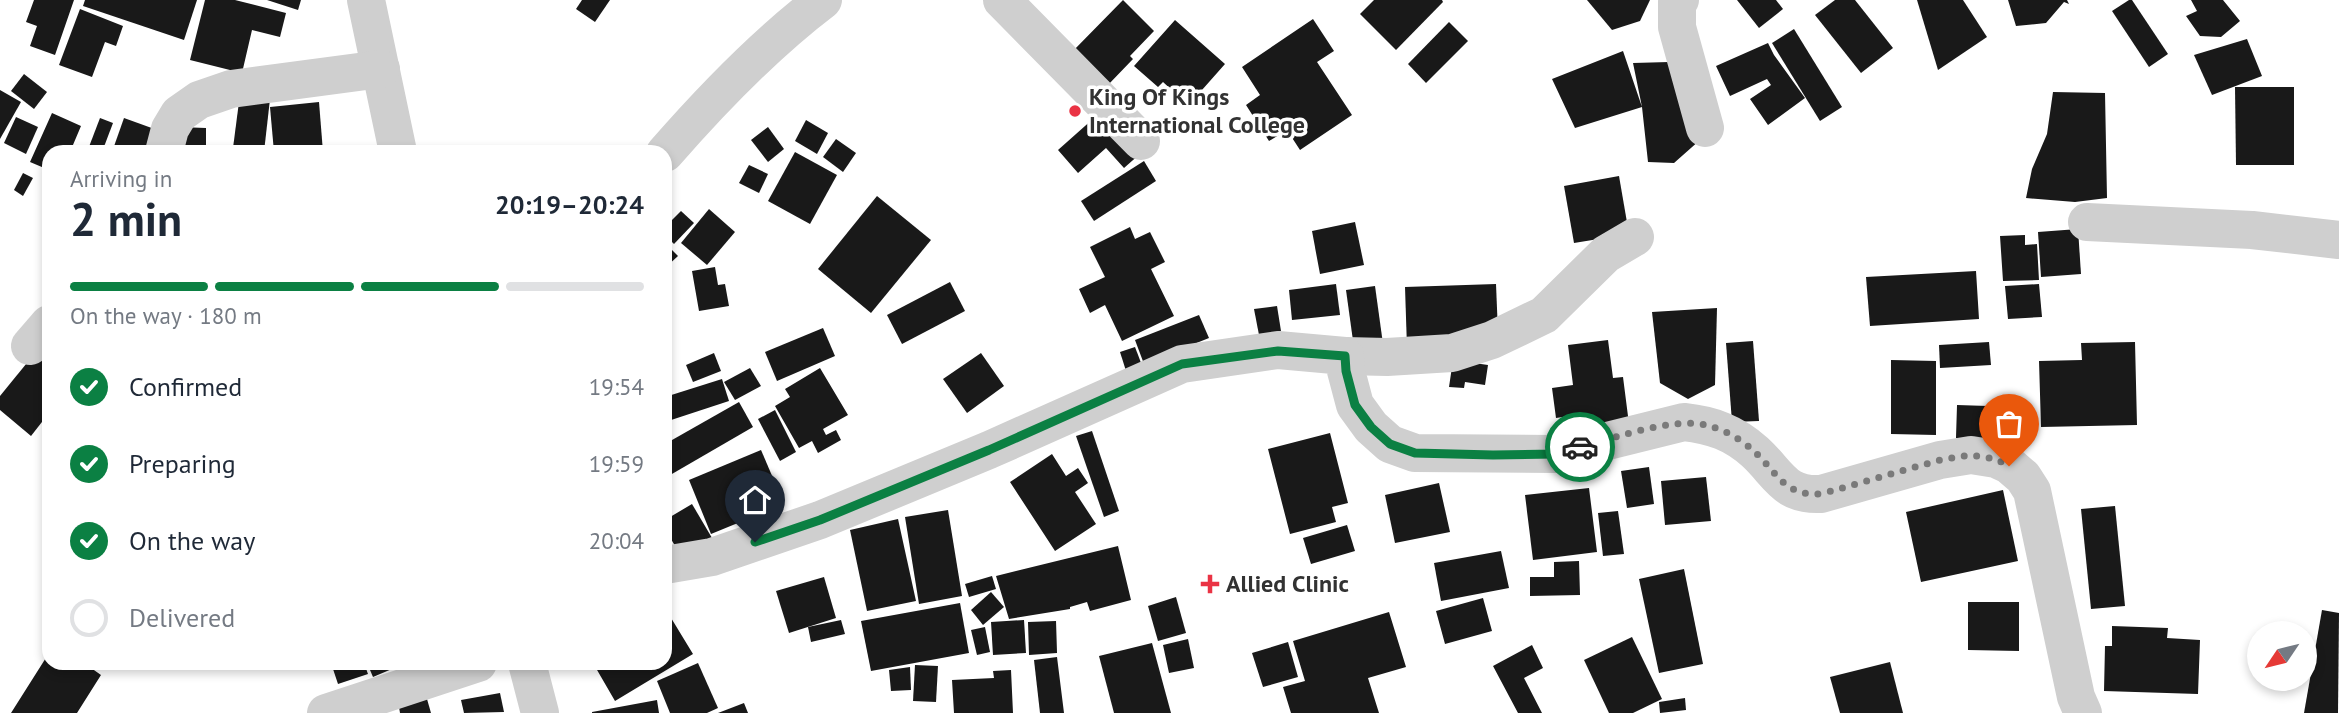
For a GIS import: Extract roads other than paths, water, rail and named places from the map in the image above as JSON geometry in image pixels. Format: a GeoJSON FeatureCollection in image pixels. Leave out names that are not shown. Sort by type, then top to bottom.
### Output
{"type":"FeatureCollection","features":[{"type":"Feature","properties":{"kind":"street"},"geometry":{"type":"LineString","coordinates":[[366,0],[396,145]]}},
{"type":"Feature","properties":{"kind":"street"},"geometry":{"type":"LineString","coordinates":[[672,145],[711,102],[823,0]]}},
{"type":"Feature","properties":{"kind":"street"},"geometry":{"type":"LineString","coordinates":[[1002,0],[1141,141]]}},
{"type":"Feature","properties":{"kind":"street"},"geometry":{"type":"LineString","coordinates":[[1680,0],[1677,2],[1677,27],[1705,128]]}},
{"type":"Feature","properties":{"kind":"street"},"geometry":{"type":"LineString","coordinates":[[166,145],[170,129],[179,114],[199,100],[231,89],[382,69]]}},
{"type":"Feature","properties":{"kind":"street"},"geometry":{"type":"LineString","coordinates":[[2087,222],[2252,230],[2339,240]]}},
{"type":"Feature","properties":{"kind":"street"},"geometry":{"type":"LineString","coordinates":[[672,564],[712,557],[820,520],[989,450],[1182,364],[1278,351],[1387,357],[1452,353],[1492,340],[1544,315],[1606,254],[1635,237]]}},
{"type":"Feature","properties":{"kind":"street"},"geometry":{"type":"LineString","coordinates":[[1345,356],[1355,405],[1371,427],[1390,444],[1415,453],[1555,454],[1685,422],[1714,427],[1738,439],[1756,453],[1792,490],[1807,495],[1821,494],[1940,460],[1971,455],[1996,459],[2023,477],[2032,491],[2076,697],[2083,713]]}},
{"type":"Feature","properties":{"kind":"street"},"geometry":{"type":"LineString","coordinates":[[326,713],[457,670]]}},
{"type":"Feature","properties":{"kind":"street"},"geometry":{"type":"LineString","coordinates":[[529,670],[540,713]]}},
{"type":"Feature","properties":{"kind":"place","name":"King Of Kings International College"},"geometry":{"type":"Point","coordinates":[1075,111]}},
{"type":"Feature","properties":{"kind":"place","name":"Allied Clinic"},"geometry":{"type":"Point","coordinates":[1210,584]}}]}
